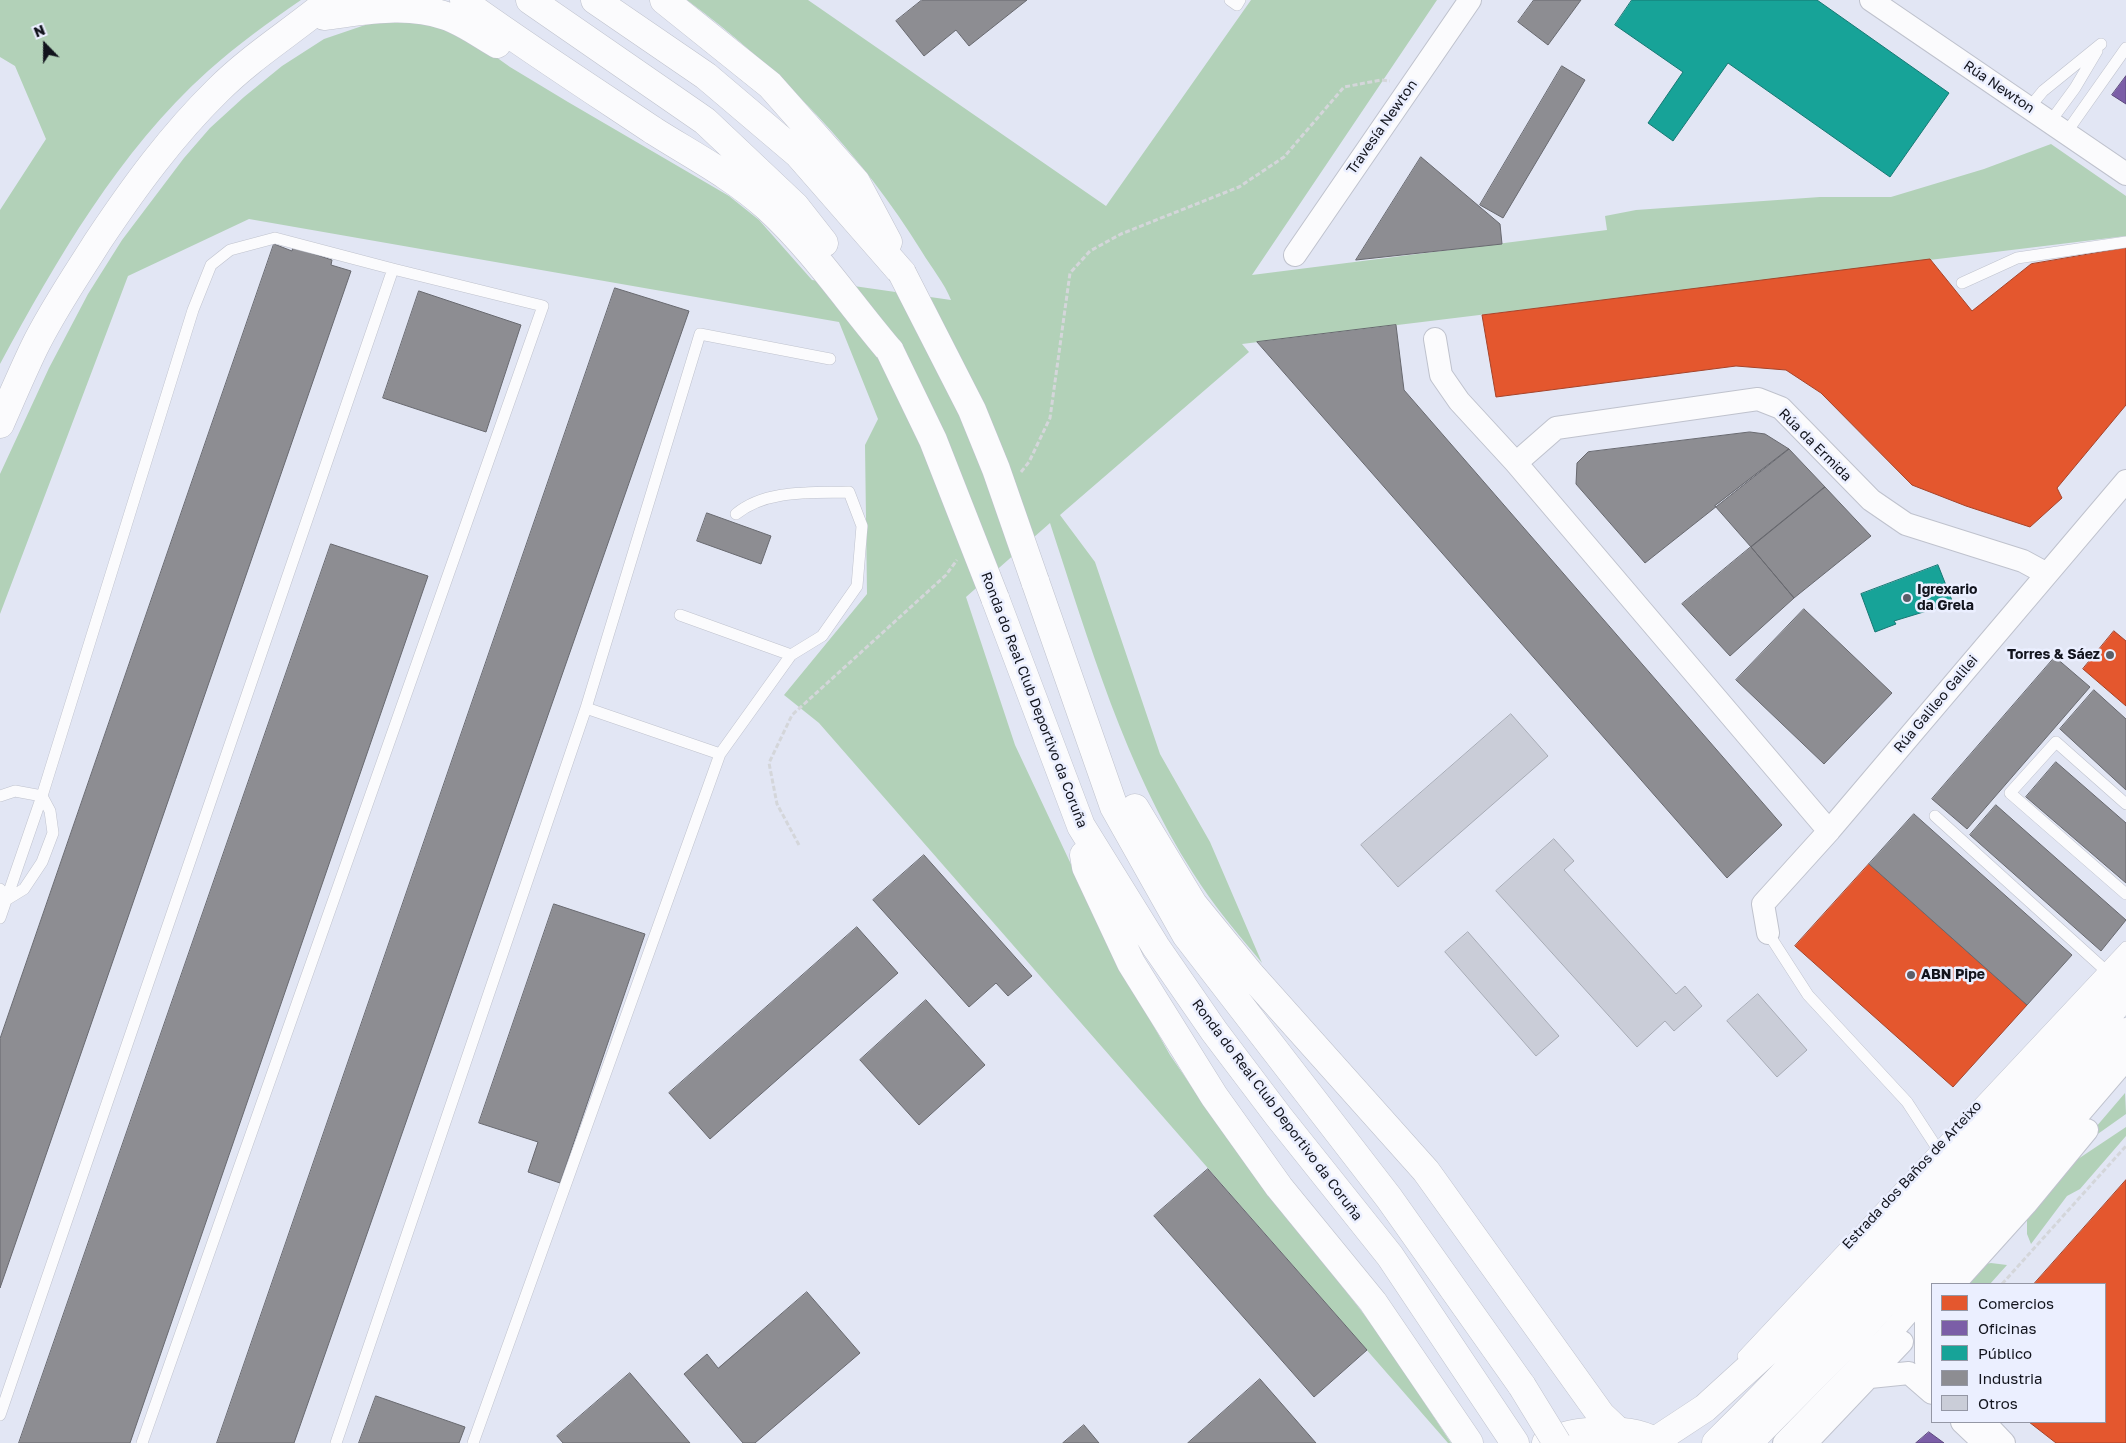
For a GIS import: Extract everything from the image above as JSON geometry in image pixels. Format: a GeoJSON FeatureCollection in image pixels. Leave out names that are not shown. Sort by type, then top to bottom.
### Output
{"type":"FeatureCollection","features":[{"type":"Feature","properties":{"kind":"main road"},"geometry":{"type":"LineString","coordinates":[[0,424],[35,347],[72,281],[129,194],[176,134],[218,90],[262,51],[299,25],[327,8],[369,0]]}},
{"type":"Feature","properties":{"kind":"main road"},"geometry":{"type":"LineString","coordinates":[[464,0],[475,10],[555,66],[736,183],[765,206],[791,230],[821,263],[845,298],[890,351]]}},
{"type":"Feature","properties":{"kind":"main road","name":"Ronda do Real Club Deportivo da Coruña"},"geometry":{"type":"LineString","coordinates":[[530,0],[706,121],[796,206],[845,270],[890,351],[932,440],[995,598],[1081,826],[1156,947],[1214,1031],[1279,1117],[1390,1256],[1515,1443]]}},
{"type":"Feature","properties":{"kind":"main road"},"geometry":{"type":"LineString","coordinates":[[595,0],[706,76],[798,154],[902,273]]}},
{"type":"Feature","properties":{"kind":"main road"},"geometry":{"type":"LineString","coordinates":[[666,2],[770,85],[856,182],[877,219],[902,273],[972,410],[996,469],[1114,807],[1186,935],[1389,1198],[1522,1386],[1557,1443]]}},
{"type":"Feature","properties":{"kind":"main road"},"geometry":{"type":"LineString","coordinates":[[327,8],[389,8],[419,10],[447,16],[527,60],[555,66]]}},
{"type":"Feature","properties":{"kind":"main road"},"geometry":{"type":"LineString","coordinates":[[1081,716],[1193,904],[1251,975],[1426,1171],[1601,1415],[1619,1432]]}},
{"type":"Feature","properties":{"kind":"main road"},"geometry":{"type":"LineString","coordinates":[[1081,826],[1086,867],[1131,964],[1214,1096],[1279,1187],[1373,1302],[1469,1443]]}},
{"type":"Feature","properties":{"kind":"main road"},"geometry":{"type":"LineString","coordinates":[[1546,1443],[1571,1434],[1589,1431],[1619,1432],[1657,1442],[1705,1408],[1772,1347],[2115,968]]}},
{"type":"Feature","properties":{"kind":"main road"},"geometry":{"type":"LineString","coordinates":[[1716,1443],[1886,1265],[2126,994]]}},
{"type":"Feature","properties":{"kind":"main road"},"geometry":{"type":"LineString","coordinates":[[1748,1443],[1862,1328],[2126,1032]]}},
{"type":"Feature","properties":{"kind":"street","name":"Travesía Newton"},"geometry":{"type":"LineString","coordinates":[[1295,255],[1470,0]]}},
{"type":"Feature","properties":{"kind":"street","name":"Rúa Newton"},"geometry":{"type":"LineString","coordinates":[[1871,0],[2126,174]]}},
{"type":"Feature","properties":{"kind":"street"},"geometry":{"type":"LineString","coordinates":[[1435,339],[1441,375],[1459,401],[1516,463],[1829,830]]}},
{"type":"Feature","properties":{"kind":"street","name":"Rúa da Ermida"},"geometry":{"type":"LineString","coordinates":[[1516,463],[1556,428],[1758,399],[1781,408],[1870,500],[1906,524],[2023,561],[2047,574]]}},
{"type":"Feature","properties":{"kind":"street","name":"Rúa Galileo Galilei"},"geometry":{"type":"LineString","coordinates":[[1768,933],[1763,904],[1829,830],[2126,481]]}},
{"type":"Feature","properties":{"kind":"street"},"geometry":{"type":"LineString","coordinates":[[1935,1283],[2126,1059]]}},
{"type":"Feature","properties":{"kind":"street"},"geometry":{"type":"LineString","coordinates":[[1955,1283],[2026,1204],[2126,1081]]}},
{"type":"Feature","properties":{"kind":"street"},"geometry":{"type":"LineString","coordinates":[[1784,1443],[1931,1287]]}},
{"type":"Feature","properties":{"kind":"street"},"geometry":{"type":"LineString","coordinates":[[1929,1310],[1926,1362],[1931,1368]]}},
{"type":"Feature","properties":{"kind":"street"},"geometry":{"type":"LineString","coordinates":[[1806,1443],[1870,1378],[1929,1310]]}},
{"type":"Feature","properties":{"kind":"street"},"geometry":{"type":"LineString","coordinates":[[1784,1443],[1870,1378],[1909,1373],[1931,1392]]}},
{"type":"Feature","properties":{"kind":"street"},"geometry":{"type":"LineString","coordinates":[[1963,1423],[1984,1443]]}},
{"type":"Feature","properties":{"kind":"street"},"geometry":{"type":"LineString","coordinates":[[1985,1423],[2004,1443]]}},
{"type":"Feature","properties":{"kind":"lane"},"geometry":{"type":"LineString","coordinates":[[1230,0],[1237,4],[1240,0]]}},
{"type":"Feature","properties":{"kind":"lane"},"geometry":{"type":"LineString","coordinates":[[2029,108],[2043,91],[2101,44],[2075,88],[2058,127]]}},
{"type":"Feature","properties":{"kind":"lane"},"geometry":{"type":"LineString","coordinates":[[2058,127],[2126,48]]}},
{"type":"Feature","properties":{"kind":"lane"},"geometry":{"type":"LineString","coordinates":[[0,918],[42,796],[193,310],[211,265],[230,250],[275,238],[543,306],[142,1443]]}},
{"type":"Feature","properties":{"kind":"lane"},"geometry":{"type":"LineString","coordinates":[[1962,283],[2017,258],[2126,242]]}},
{"type":"Feature","properties":{"kind":"lane"},"geometry":{"type":"LineString","coordinates":[[0,1415],[394,269]]}},
{"type":"Feature","properties":{"kind":"lane"},"geometry":{"type":"LineString","coordinates":[[336,1443],[586,708],[700,334],[830,359]]}},
{"type":"Feature","properties":{"kind":"lane"},"geometry":{"type":"LineString","coordinates":[[473,1443],[720,754],[791,655],[822,636],[857,586],[862,526],[849,492],[802,493],[774,497],[747,505],[736,514]]}},
{"type":"Feature","properties":{"kind":"lane"},"geometry":{"type":"LineString","coordinates":[[680,615],[791,655]]}},
{"type":"Feature","properties":{"kind":"lane"},"geometry":{"type":"LineString","coordinates":[[586,708],[720,754]]}},
{"type":"Feature","properties":{"kind":"lane"},"geometry":{"type":"LineString","coordinates":[[2126,804],[2056,742],[2010,793],[2126,894]]}},
{"type":"Feature","properties":{"kind":"lane"},"geometry":{"type":"LineString","coordinates":[[0,796],[15,791],[42,796]]}},
{"type":"Feature","properties":{"kind":"lane"},"geometry":{"type":"LineString","coordinates":[[6,900],[24,889],[42,862],[53,833],[50,811],[42,796]]}},
{"type":"Feature","properties":{"kind":"lane"},"geometry":{"type":"LineString","coordinates":[[1935,816],[2115,968]]}},
{"type":"Feature","properties":{"kind":"lane"},"geometry":{"type":"LineString","coordinates":[[0,889],[6,900]]}},
{"type":"Feature","properties":{"kind":"lane"},"geometry":{"type":"LineString","coordinates":[[1768,933],[1808,995],[1907,1102],[1937,1148]]}},
{"type":"Feature","properties":{"kind":"lane","name":"Estrada dos Baños de Arteixo"},"geometry":{"type":"LineString","coordinates":[[1705,1408],[1727,1373],[1937,1148],[2115,968],[2126,947]]}},
{"type":"Feature","properties":{"kind":"path"},"geometry":{"type":"LineString","coordinates":[[1018,477],[1029,462],[1050,418],[1070,272],[1090,250],[1121,234],[1239,187],[1284,157],[1344,87],[1381,80],[1414,82]]}},
{"type":"Feature","properties":{"kind":"path"},"geometry":{"type":"LineString","coordinates":[[799,846],[777,804],[769,762],[792,715],[946,575],[962,552]]}},
{"type":"Feature","properties":{"kind":"path"},"geometry":{"type":"LineString","coordinates":[[2003,1283],[2126,1146]]}},
{"type":"Feature","properties":{"kind":"green space"},"geometry":{"type":"Polygon","coordinates":[[[0,0],[301,0],[253,34],[208,71],[176,102],[146,136],[118,171],[67,246],[0,364],[0,210],[46,139],[15,66],[0,57],[0,0]]]}},
{"type":"Feature","properties":{"kind":"green space"},"geometry":{"type":"Polygon","coordinates":[[[687,0],[808,0],[1106,206],[1251,0],[1437,0],[1252,275],[1607,230],[1605,216],[1636,210],[1820,197],[1891,197],[1984,169],[2051,144],[2126,196],[2126,236],[1242,344],[1249,352],[1060,515],[1095,562],[1160,754],[1210,842],[1262,963],[1226,919],[1193,873],[1147,790],[1128,747],[1094,658],[1050,523],[966,597],[1015,745],[1115,958],[1170,1055],[1227,1138],[1380,1335],[1451,1443],[1448,1443],[819,723],[784,695],[867,594],[865,445],[878,419],[839,322],[249,219],[128,276],[0,614],[0,474],[49,368],[88,294],[122,240],[184,158],[210,128],[282,66],[324,39],[371,23],[407,18],[461,32],[510,67],[729,196],[759,220],[812,280],[951,300],[942,282],[898,216],[846,147],[786,84],[754,54],[687,0]]]}},
{"type":"Feature","properties":{"kind":"green space"},"geometry":{"type":"Polygon","coordinates":[[[2125,1093],[2126,1114],[2078,1148],[2125,1093]]]}},
{"type":"Feature","properties":{"kind":"green space"},"geometry":{"type":"Polygon","coordinates":[[[2126,1127],[2126,1136],[2080,1189],[2067,1196],[2031,1244],[2027,1234],[2027,1219],[2060,1171],[2126,1127]]]}},
{"type":"Feature","properties":{"kind":"green space"},"geometry":{"type":"Polygon","coordinates":[[[1991,1263],[2007,1265],[1991,1283],[1966,1283],[1981,1265],[1991,1263]]]}},
{"type":"Feature","properties":{"kind":"building: Comercios"},"geometry":{"type":"Polygon","coordinates":[[[2126,248],[2126,405],[2057,488],[2062,498],[2030,527],[1966,506],[1912,485],[1821,393],[1786,370],[1736,366],[1496,397],[1482,315],[1930,259],[1972,311],[2031,264],[2126,248]]]}},
{"type":"Feature","properties":{"kind":"building: Comercios","name":"Torres & Sáez"},"geometry":{"type":"Polygon","coordinates":[[[2114,631],[2126,641],[2126,706],[2083,669],[2114,631]]]}},
{"type":"Feature","properties":{"kind":"building: Comercios","name":"ABN Pipe"},"geometry":{"type":"Polygon","coordinates":[[[1869,864],[2027,1005],[1953,1087],[1795,946],[1869,864]]]}},
{"type":"Feature","properties":{"kind":"building: Comercios"},"geometry":{"type":"Polygon","coordinates":[[[2126,1180],[2126,1443],[2056,1443],[2030,1423],[2106,1423],[2106,1283],[2035,1283],[2126,1180]]]}},
{"type":"Feature","properties":{"kind":"building: Oficinas"},"geometry":{"type":"Polygon","coordinates":[[[2126,76],[2126,104],[2112,95],[2126,76]]]}},
{"type":"Feature","properties":{"kind":"building: Oficinas"},"geometry":{"type":"Polygon","coordinates":[[[1929,1432],[1944,1443],[1916,1443],[1929,1432]]]}},
{"type":"Feature","properties":{"kind":"building: Público"},"geometry":{"type":"Polygon","coordinates":[[[1632,0],[1817,0],[1949,93],[1890,177],[1728,63],[1673,141],[1648,123],[1683,72],[1615,25],[1632,0]]]}},
{"type":"Feature","properties":{"kind":"building: Público","name":"Igrexario da Grela"},"geometry":{"type":"Polygon","coordinates":[[[1938,565],[1953,603],[1894,621],[1896,624],[1875,632],[1861,594],[1938,565]]]}},
{"type":"Feature","properties":{"kind":"building: Industria"},"geometry":{"type":"Polygon","coordinates":[[[922,0],[1027,0],[969,46],[956,30],[924,56],[896,21],[922,0]]]}},
{"type":"Feature","properties":{"kind":"building: Industria"},"geometry":{"type":"Polygon","coordinates":[[[1534,0],[1581,0],[1548,45],[1518,22],[1534,0]]]}},
{"type":"Feature","properties":{"kind":"building: Industria"},"geometry":{"type":"Polygon","coordinates":[[[1562,66],[1585,80],[1503,218],[1480,205],[1562,66]]]}},
{"type":"Feature","properties":{"kind":"building: Industria"},"geometry":{"type":"Polygon","coordinates":[[[1421,157],[1500,224],[1502,244],[1356,260],[1421,157]]]}},
{"type":"Feature","properties":{"kind":"building: Industria"},"geometry":{"type":"Polygon","coordinates":[[[274,244],[292,251],[293,247],[332,260],[331,265],[351,271],[0,1288],[0,1039],[274,244]]]}},
{"type":"Feature","properties":{"kind":"building: Industria"},"geometry":{"type":"Polygon","coordinates":[[[615,288],[689,311],[294,1443],[217,1443],[615,288]]]}},
{"type":"Feature","properties":{"kind":"building: Industria"},"geometry":{"type":"Polygon","coordinates":[[[419,291],[521,325],[486,432],[383,398],[419,291]]]}},
{"type":"Feature","properties":{"kind":"building: Industria"},"geometry":{"type":"Polygon","coordinates":[[[1396,325],[1404,390],[1782,825],[1727,878],[1257,342],[1396,325]]]}},
{"type":"Feature","properties":{"kind":"building: Industria"},"geometry":{"type":"Polygon","coordinates":[[[1750,432],[1765,434],[1789,449],[1645,563],[1576,484],[1577,463],[1588,452],[1750,432]]]}},
{"type":"Feature","properties":{"kind":"building: Industria"},"geometry":{"type":"Polygon","coordinates":[[[1789,449],[1825,487],[1751,547],[1715,506],[1789,449]]]}},
{"type":"Feature","properties":{"kind":"building: Industria"},"geometry":{"type":"Polygon","coordinates":[[[1825,487],[1871,536],[1794,598],[1751,547],[1825,487]]]}},
{"type":"Feature","properties":{"kind":"building: Industria"},"geometry":{"type":"Polygon","coordinates":[[[707,513],[771,536],[761,564],[697,541],[707,513]]]}},
{"type":"Feature","properties":{"kind":"building: Industria"},"geometry":{"type":"Polygon","coordinates":[[[331,544],[428,576],[130,1443],[19,1443],[331,544]]]}},
{"type":"Feature","properties":{"kind":"building: Industria"},"geometry":{"type":"Polygon","coordinates":[[[1751,547],[1794,598],[1730,656],[1682,604],[1751,547]]]}},
{"type":"Feature","properties":{"kind":"building: Industria"},"geometry":{"type":"Polygon","coordinates":[[[1804,609],[1892,693],[1824,764],[1736,680],[1804,609]]]}},
{"type":"Feature","properties":{"kind":"building: Industria"},"geometry":{"type":"Polygon","coordinates":[[[2055,657],[2090,687],[1967,829],[1932,799],[2055,657]]]}},
{"type":"Feature","properties":{"kind":"building: Industria"},"geometry":{"type":"Polygon","coordinates":[[[2094,690],[2126,719],[2126,790],[2060,729],[2094,690]]]}},
{"type":"Feature","properties":{"kind":"building: Industria"},"geometry":{"type":"Polygon","coordinates":[[[2056,762],[2126,823],[2126,883],[2026,797],[2056,762]]]}},
{"type":"Feature","properties":{"kind":"building: Industria"},"geometry":{"type":"Polygon","coordinates":[[[1996,805],[2126,920],[2101,951],[1970,835],[1996,805]]]}},
{"type":"Feature","properties":{"kind":"building: Industria"},"geometry":{"type":"Polygon","coordinates":[[[1914,814],[2072,955],[2027,1005],[1869,864],[1914,814]]]}},
{"type":"Feature","properties":{"kind":"building: Industria"},"geometry":{"type":"Polygon","coordinates":[[[924,855],[1032,976],[1008,996],[996,983],[969,1007],[873,900],[924,855]]]}},
{"type":"Feature","properties":{"kind":"building: Industria"},"geometry":{"type":"Polygon","coordinates":[[[554,904],[645,934],[560,1183],[528,1172],[538,1142],[479,1123],[554,904]]]}},
{"type":"Feature","properties":{"kind":"building: Industria"},"geometry":{"type":"Polygon","coordinates":[[[857,927],[898,973],[710,1139],[669,1093],[857,927]]]}},
{"type":"Feature","properties":{"kind":"building: Industria"},"geometry":{"type":"Polygon","coordinates":[[[926,1000],[985,1065],[919,1125],[860,1060],[926,1000]]]}},
{"type":"Feature","properties":{"kind":"building: Industria"},"geometry":{"type":"Polygon","coordinates":[[[1208,1169],[1367,1350],[1314,1397],[1154,1216],[1208,1169]]]}},
{"type":"Feature","properties":{"kind":"building: Industria"},"geometry":{"type":"Polygon","coordinates":[[[807,1292],[860,1353],[755,1443],[743,1443],[684,1374],[707,1354],[718,1368],[807,1292]]]}},
{"type":"Feature","properties":{"kind":"building: Industria"},"geometry":{"type":"Polygon","coordinates":[[[630,1373],[690,1443],[563,1443],[557,1436],[630,1373]]]}},
{"type":"Feature","properties":{"kind":"building: Industria"},"geometry":{"type":"Polygon","coordinates":[[[1260,1379],[1316,1443],[1188,1443],[1260,1379]]]}},
{"type":"Feature","properties":{"kind":"building: Industria"},"geometry":{"type":"Polygon","coordinates":[[[376,1396],[465,1427],[459,1443],[359,1443],[376,1396]]]}},
{"type":"Feature","properties":{"kind":"building: Industria"},"geometry":{"type":"Polygon","coordinates":[[[1084,1425],[1099,1443],[1063,1443],[1084,1425]]]}},
{"type":"Feature","properties":{"kind":"building: Otros"},"geometry":{"type":"Polygon","coordinates":[[[1511,714],[1548,756],[1398,887],[1361,845],[1511,714]]]}},
{"type":"Feature","properties":{"kind":"building: Otros"},"geometry":{"type":"Polygon","coordinates":[[[1554,839],[1574,861],[1564,870],[1676,994],[1685,986],[1702,1006],[1674,1031],[1665,1021],[1637,1047],[1496,891],[1554,839]]]}},
{"type":"Feature","properties":{"kind":"building: Otros"},"geometry":{"type":"Polygon","coordinates":[[[1468,932],[1559,1036],[1536,1056],[1445,952],[1468,932]]]}},
{"type":"Feature","properties":{"kind":"building: Otros"},"geometry":{"type":"Polygon","coordinates":[[[1758,994],[1807,1050],[1777,1077],[1727,1021],[1758,994]]]}},
{"type":"Feature","properties":{"kind":"place","name":"Igrexario da Grela"},"geometry":{"type":"Point","coordinates":[1907,598]}},
{"type":"Feature","properties":{"kind":"place","name":"Torres & Sáez"},"geometry":{"type":"Point","coordinates":[2110,655]}},
{"type":"Feature","properties":{"kind":"place","name":"ABN Pipe"},"geometry":{"type":"Point","coordinates":[1911,975]}}]}
